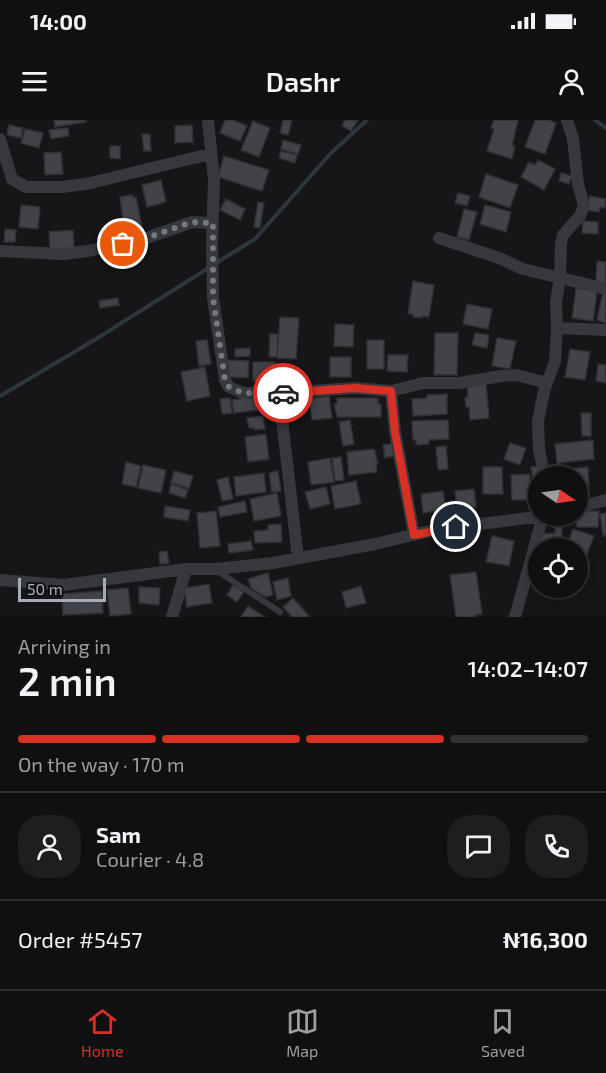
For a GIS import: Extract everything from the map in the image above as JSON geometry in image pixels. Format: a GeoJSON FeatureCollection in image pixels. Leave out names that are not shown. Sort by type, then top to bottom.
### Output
{"type":"FeatureCollection","features":[{"type":"Feature","properties":{"kind":"street"},"geometry":{"type":"LineString","coordinates":[[208,120],[214,180],[213,298],[225,380],[229,387],[236,391],[279,393],[355,388],[391,391],[423,383],[459,383],[516,375],[547,383]]}},
{"type":"Feature","properties":{"kind":"street"},"geometry":{"type":"LineString","coordinates":[[543,466],[539,450],[538,421],[555,361],[556,302],[563,235],[583,212],[584,206],[578,184],[573,139],[567,120]]}},
{"type":"Feature","properties":{"kind":"street"},"geometry":{"type":"LineString","coordinates":[[0,139],[12,179],[26,187],[86,184],[210,154]]}},
{"type":"Feature","properties":{"kind":"street"},"geometry":{"type":"LineString","coordinates":[[0,251],[63,254],[88,252],[141,240],[192,222],[213,223]]}},
{"type":"Feature","properties":{"kind":"street"},"geometry":{"type":"LineString","coordinates":[[439,238],[499,258],[523,269],[606,289]]}},
{"type":"Feature","properties":{"kind":"street"},"geometry":{"type":"LineString","coordinates":[[557,328],[606,330]]}},
{"type":"Feature","properties":{"kind":"street"},"geometry":{"type":"LineString","coordinates":[[391,391],[395,432],[414,535]]}},
{"type":"Feature","properties":{"kind":"street"},"geometry":{"type":"LineString","coordinates":[[279,393],[298,558]]}},
{"type":"Feature","properties":{"kind":"street"},"geometry":{"type":"LineString","coordinates":[[588,504],[606,500]]}},
{"type":"Feature","properties":{"kind":"street"},"geometry":{"type":"LineString","coordinates":[[0,580],[64,585],[186,569],[215,569],[298,558],[434,530],[543,516],[514,617]]}},
{"type":"Feature","properties":{"kind":"street"},"geometry":{"type":"LineString","coordinates":[[172,617],[186,569]]}},
{"type":"Feature","properties":{"kind":"lane"},"geometry":{"type":"LineString","coordinates":[[215,569],[280,612]]}},
{"type":"Feature","properties":{"kind":"building"},"geometry":{"type":"Polygon","coordinates":[[[54,120],[86,120],[86,122],[55,127],[54,120]]]}},
{"type":"Feature","properties":{"kind":"building"},"geometry":{"type":"Polygon","coordinates":[[[225,120],[233,120],[247,126],[240,141],[220,133],[225,120]]]}},
{"type":"Feature","properties":{"kind":"building"},"geometry":{"type":"Polygon","coordinates":[[[283,120],[292,120],[288,135],[280,133],[283,120]]]}},
{"type":"Feature","properties":{"kind":"building"},"geometry":{"type":"Polygon","coordinates":[[[345,120],[358,120],[351,131],[342,126],[345,120]]]}},
{"type":"Feature","properties":{"kind":"building"},"geometry":{"type":"Polygon","coordinates":[[[494,120],[518,120],[512,146],[515,146],[512,159],[487,151],[494,129],[491,128],[494,120]]]}},
{"type":"Feature","properties":{"kind":"building"},"geometry":{"type":"Polygon","coordinates":[[[535,120],[549,120],[556,123],[545,154],[525,147],[535,120]]]}},
{"type":"Feature","properties":{"kind":"building"},"geometry":{"type":"Polygon","coordinates":[[[253,121],[270,128],[259,157],[241,150],[253,121]]]}},
{"type":"Feature","properties":{"kind":"building"},"geometry":{"type":"Polygon","coordinates":[[[9,125],[23,128],[21,138],[7,135],[9,125]]]}},
{"type":"Feature","properties":{"kind":"building"},"geometry":{"type":"Polygon","coordinates":[[[192,125],[193,142],[175,143],[175,126],[192,125]]]}},
{"type":"Feature","properties":{"kind":"building"},"geometry":{"type":"Polygon","coordinates":[[[68,128],[69,136],[51,139],[49,130],[68,128]]]}},
{"type":"Feature","properties":{"kind":"building"},"geometry":{"type":"Polygon","coordinates":[[[25,129],[43,133],[39,148],[21,143],[25,129]]]}},
{"type":"Feature","properties":{"kind":"building"},"geometry":{"type":"Polygon","coordinates":[[[142,134],[150,134],[151,151],[144,151],[142,134]]]}},
{"type":"Feature","properties":{"kind":"building"},"geometry":{"type":"Polygon","coordinates":[[[283,140],[301,145],[298,154],[281,149],[283,140]]]}},
{"type":"Feature","properties":{"kind":"building"},"geometry":{"type":"Polygon","coordinates":[[[110,146],[120,146],[120,159],[110,158],[110,146]]]}},
{"type":"Feature","properties":{"kind":"building"},"geometry":{"type":"Polygon","coordinates":[[[281,151],[297,155],[295,163],[279,158],[281,151]]]}},
{"type":"Feature","properties":{"kind":"building"},"geometry":{"type":"Polygon","coordinates":[[[61,152],[63,174],[45,175],[44,153],[61,152]]]}},
{"type":"Feature","properties":{"kind":"building"},"geometry":{"type":"Polygon","coordinates":[[[224,156],[269,170],[262,191],[218,177],[224,156]]]}},
{"type":"Feature","properties":{"kind":"building"},"geometry":{"type":"Polygon","coordinates":[[[538,160],[555,169],[544,190],[521,177],[529,162],[535,165],[538,160]]]}},
{"type":"Feature","properties":{"kind":"building"},"geometry":{"type":"Polygon","coordinates":[[[561,173],[572,176],[569,184],[559,181],[561,173]]]}},
{"type":"Feature","properties":{"kind":"building"},"geometry":{"type":"Polygon","coordinates":[[[486,174],[518,185],[510,208],[479,197],[486,174]]]}},
{"type":"Feature","properties":{"kind":"building"},"geometry":{"type":"Polygon","coordinates":[[[161,180],[166,202],[147,207],[142,185],[161,180]]]}},
{"type":"Feature","properties":{"kind":"building"},"geometry":{"type":"Polygon","coordinates":[[[458,193],[470,196],[467,206],[455,203],[458,193]]]}},
{"type":"Feature","properties":{"kind":"building"},"geometry":{"type":"Polygon","coordinates":[[[133,195],[133,198],[136,197],[143,232],[125,234],[120,197],[133,195]]]}},
{"type":"Feature","properties":{"kind":"building"},"geometry":{"type":"Polygon","coordinates":[[[590,196],[606,199],[605,208],[600,207],[599,212],[586,210],[590,196]]]}},
{"type":"Feature","properties":{"kind":"building"},"geometry":{"type":"Polygon","coordinates":[[[226,199],[245,209],[240,220],[220,210],[226,199]]]}},
{"type":"Feature","properties":{"kind":"building"},"geometry":{"type":"Polygon","coordinates":[[[258,202],[264,203],[260,228],[254,227],[258,202]]]}},
{"type":"Feature","properties":{"kind":"building"},"geometry":{"type":"Polygon","coordinates":[[[21,205],[40,207],[38,229],[19,227],[21,205]]]}},
{"type":"Feature","properties":{"kind":"building"},"geometry":{"type":"Polygon","coordinates":[[[485,205],[511,212],[506,232],[480,224],[485,205]]]}},
{"type":"Feature","properties":{"kind":"building"},"geometry":{"type":"Polygon","coordinates":[[[464,209],[477,212],[469,240],[457,237],[464,209]]]}},
{"type":"Feature","properties":{"kind":"building"},"geometry":{"type":"Polygon","coordinates":[[[583,221],[598,222],[598,234],[582,233],[583,221]]]}},
{"type":"Feature","properties":{"kind":"building"},"geometry":{"type":"Polygon","coordinates":[[[5,229],[16,230],[15,242],[4,242],[5,229]]]}},
{"type":"Feature","properties":{"kind":"building"},"geometry":{"type":"Polygon","coordinates":[[[73,230],[74,250],[50,251],[49,232],[73,230]]]}},
{"type":"Feature","properties":{"kind":"building"},"geometry":{"type":"Polygon","coordinates":[[[597,261],[606,262],[606,283],[596,282],[597,261]]]}},
{"type":"Feature","properties":{"kind":"building"},"geometry":{"type":"Polygon","coordinates":[[[413,281],[434,285],[429,317],[413,317],[413,314],[408,314],[413,281]]]}},
{"type":"Feature","properties":{"kind":"building"},"geometry":{"type":"Polygon","coordinates":[[[576,288],[597,291],[593,321],[572,318],[576,288]]]}},
{"type":"Feature","properties":{"kind":"building"},"geometry":{"type":"Polygon","coordinates":[[[603,292],[606,293],[606,323],[597,320],[603,292]]]}},
{"type":"Feature","properties":{"kind":"building"},"geometry":{"type":"Polygon","coordinates":[[[118,298],[119,305],[100,308],[99,301],[118,298]]]}},
{"type":"Feature","properties":{"kind":"building"},"geometry":{"type":"Polygon","coordinates":[[[467,304],[492,309],[488,329],[463,324],[467,304]]]}},
{"type":"Feature","properties":{"kind":"building"},"geometry":{"type":"Polygon","coordinates":[[[280,317],[299,318],[296,359],[277,358],[280,317]]]}},
{"type":"Feature","properties":{"kind":"building"},"geometry":{"type":"Polygon","coordinates":[[[335,324],[354,325],[353,347],[334,346],[335,324]]]}},
{"type":"Feature","properties":{"kind":"building"},"geometry":{"type":"Polygon","coordinates":[[[435,333],[458,333],[457,375],[434,375],[435,333]]]}},
{"type":"Feature","properties":{"kind":"building"},"geometry":{"type":"Polygon","coordinates":[[[475,333],[489,335],[487,348],[472,345],[475,333]]]}},
{"type":"Feature","properties":{"kind":"building"},"geometry":{"type":"Polygon","coordinates":[[[270,334],[278,334],[277,357],[269,357],[270,334]]]}},
{"type":"Feature","properties":{"kind":"building"},"geometry":{"type":"Polygon","coordinates":[[[497,338],[516,341],[510,369],[492,366],[497,338]]]}},
{"type":"Feature","properties":{"kind":"building"},"geometry":{"type":"Polygon","coordinates":[[[207,340],[211,364],[199,366],[196,341],[207,340]]]}},
{"type":"Feature","properties":{"kind":"building"},"geometry":{"type":"Polygon","coordinates":[[[367,340],[384,340],[384,369],[367,369],[367,340]]]}},
{"type":"Feature","properties":{"kind":"building"},"geometry":{"type":"Polygon","coordinates":[[[250,348],[250,356],[235,357],[235,349],[250,348]]]}},
{"type":"Feature","properties":{"kind":"building"},"geometry":{"type":"Polygon","coordinates":[[[570,349],[590,352],[585,380],[565,377],[570,349]]]}},
{"type":"Feature","properties":{"kind":"building"},"geometry":{"type":"Polygon","coordinates":[[[388,355],[408,355],[407,372],[387,371],[388,355]]]}},
{"type":"Feature","properties":{"kind":"building"},"geometry":{"type":"Polygon","coordinates":[[[330,357],[351,357],[351,377],[330,377],[330,357]]]}},
{"type":"Feature","properties":{"kind":"building"},"geometry":{"type":"Polygon","coordinates":[[[227,360],[249,361],[248,378],[227,377],[227,360]]]}},
{"type":"Feature","properties":{"kind":"building"},"geometry":{"type":"Polygon","coordinates":[[[253,362],[275,362],[275,381],[253,381],[253,362]]]}},
{"type":"Feature","properties":{"kind":"building"},"geometry":{"type":"Polygon","coordinates":[[[598,364],[606,365],[606,383],[596,381],[598,364]]]}},
{"type":"Feature","properties":{"kind":"building"},"geometry":{"type":"Polygon","coordinates":[[[205,367],[210,396],[187,401],[181,372],[205,367]]]}},
{"type":"Feature","properties":{"kind":"building"},"geometry":{"type":"Polygon","coordinates":[[[486,383],[489,418],[470,420],[469,407],[466,407],[465,398],[468,397],[467,384],[486,383]]]}},
{"type":"Feature","properties":{"kind":"building"},"geometry":{"type":"Polygon","coordinates":[[[447,394],[447,414],[413,416],[412,399],[427,398],[427,395],[447,394]]]}},
{"type":"Feature","properties":{"kind":"building"},"geometry":{"type":"Polygon","coordinates":[[[257,396],[259,410],[234,413],[232,400],[257,396]]]}},
{"type":"Feature","properties":{"kind":"building"},"geometry":{"type":"Polygon","coordinates":[[[329,396],[332,418],[312,420],[309,399],[329,396]]]}},
{"type":"Feature","properties":{"kind":"building"},"geometry":{"type":"Polygon","coordinates":[[[230,398],[232,413],[222,414],[220,399],[230,398]]]}},
{"type":"Feature","properties":{"kind":"building"},"geometry":{"type":"Polygon","coordinates":[[[337,398],[378,398],[378,404],[381,404],[381,417],[337,417],[334,404],[337,404],[337,398]]]}},
{"type":"Feature","properties":{"kind":"building"},"geometry":{"type":"Polygon","coordinates":[[[581,413],[591,413],[591,436],[582,436],[581,413]]]}},
{"type":"Feature","properties":{"kind":"building"},"geometry":{"type":"Polygon","coordinates":[[[263,416],[265,429],[249,428],[247,418],[263,416]]]}},
{"type":"Feature","properties":{"kind":"building"},"geometry":{"type":"Polygon","coordinates":[[[350,420],[354,444],[343,446],[339,422],[350,420]]]}},
{"type":"Feature","properties":{"kind":"building"},"geometry":{"type":"Polygon","coordinates":[[[448,420],[449,439],[429,440],[429,444],[416,445],[416,440],[413,440],[412,421],[448,420]]]}},
{"type":"Feature","properties":{"kind":"building"},"geometry":{"type":"Polygon","coordinates":[[[266,434],[269,459],[248,462],[245,437],[266,434]]]}},
{"type":"Feature","properties":{"kind":"building"},"geometry":{"type":"Polygon","coordinates":[[[593,440],[594,459],[557,463],[555,444],[593,440]]]}},
{"type":"Feature","properties":{"kind":"building"},"geometry":{"type":"Polygon","coordinates":[[[510,443],[526,448],[520,465],[504,459],[510,443]]]}},
{"type":"Feature","properties":{"kind":"building"},"geometry":{"type":"Polygon","coordinates":[[[393,444],[394,456],[385,458],[383,445],[393,444]]]}},
{"type":"Feature","properties":{"kind":"building"},"geometry":{"type":"Polygon","coordinates":[[[446,446],[448,469],[438,470],[436,447],[446,446]]]}},
{"type":"Feature","properties":{"kind":"building"},"geometry":{"type":"Polygon","coordinates":[[[374,449],[378,463],[376,464],[377,472],[349,475],[347,452],[374,449]]]}},
{"type":"Feature","properties":{"kind":"building"},"geometry":{"type":"Polygon","coordinates":[[[341,457],[344,480],[335,481],[332,458],[341,457]]]}},
{"type":"Feature","properties":{"kind":"building"},"geometry":{"type":"Polygon","coordinates":[[[330,458],[334,482],[311,485],[308,462],[330,458]]]}},
{"type":"Feature","properties":{"kind":"building"},"geometry":{"type":"Polygon","coordinates":[[[126,462],[141,466],[136,487],[122,484],[126,462]]]}},
{"type":"Feature","properties":{"kind":"building"},"geometry":{"type":"Polygon","coordinates":[[[143,465],[166,470],[161,493],[138,488],[143,465]]]}},
{"type":"Feature","properties":{"kind":"building"},"geometry":{"type":"Polygon","coordinates":[[[483,467],[502,467],[503,494],[483,494],[483,467]]]}},
{"type":"Feature","properties":{"kind":"building"},"geometry":{"type":"Polygon","coordinates":[[[174,471],[193,476],[189,488],[171,483],[174,471]]]}},
{"type":"Feature","properties":{"kind":"building"},"geometry":{"type":"Polygon","coordinates":[[[278,471],[281,491],[272,492],[269,473],[278,471]]]}},
{"type":"Feature","properties":{"kind":"building"},"geometry":{"type":"Polygon","coordinates":[[[264,473],[266,492],[236,496],[234,477],[264,473]]]}},
{"type":"Feature","properties":{"kind":"building"},"geometry":{"type":"Polygon","coordinates":[[[528,474],[528,500],[512,500],[511,475],[528,474]]]}},
{"type":"Feature","properties":{"kind":"building"},"geometry":{"type":"Polygon","coordinates":[[[228,477],[233,499],[222,501],[217,480],[228,477]]]}},
{"type":"Feature","properties":{"kind":"building"},"geometry":{"type":"Polygon","coordinates":[[[356,481],[361,504],[335,509],[331,486],[356,481]]]}},
{"type":"Feature","properties":{"kind":"building"},"geometry":{"type":"Polygon","coordinates":[[[171,484],[188,490],[185,498],[169,493],[171,484]]]}},
{"type":"Feature","properties":{"kind":"building"},"geometry":{"type":"Polygon","coordinates":[[[326,487],[330,504],[310,509],[305,492],[326,487]]]}},
{"type":"Feature","properties":{"kind":"building"},"geometry":{"type":"Polygon","coordinates":[[[474,489],[476,507],[457,509],[455,491],[474,489]]]}},
{"type":"Feature","properties":{"kind":"building"},"geometry":{"type":"Polygon","coordinates":[[[443,491],[446,510],[423,513],[421,494],[443,491]]]}},
{"type":"Feature","properties":{"kind":"building"},"geometry":{"type":"Polygon","coordinates":[[[277,493],[281,516],[254,521],[250,499],[277,493]]]}},
{"type":"Feature","properties":{"kind":"building"},"geometry":{"type":"Polygon","coordinates":[[[245,501],[247,512],[220,517],[218,507],[245,501]]]}},
{"type":"Feature","properties":{"kind":"building"},"geometry":{"type":"Polygon","coordinates":[[[165,506],[190,510],[188,521],[164,517],[165,506]]]}},
{"type":"Feature","properties":{"kind":"building"},"geometry":{"type":"Polygon","coordinates":[[[216,511],[220,546],[200,548],[197,513],[216,511]]]}},
{"type":"Feature","properties":{"kind":"building"},"geometry":{"type":"Polygon","coordinates":[[[588,511],[599,511],[598,527],[576,527],[588,526],[588,511]]]}},
{"type":"Feature","properties":{"kind":"building"},"geometry":{"type":"Polygon","coordinates":[[[606,513],[606,535],[603,536],[600,514],[606,513]]]}},
{"type":"Feature","properties":{"kind":"building"},"geometry":{"type":"Polygon","coordinates":[[[281,524],[282,542],[255,543],[254,531],[268,530],[268,525],[281,524]]]}},
{"type":"Feature","properties":{"kind":"building"},"geometry":{"type":"Polygon","coordinates":[[[555,526],[562,526],[562,538],[541,538],[541,534],[555,533],[555,526]]]}},
{"type":"Feature","properties":{"kind":"building"},"geometry":{"type":"Polygon","coordinates":[[[573,529],[594,536],[588,551],[588,538],[570,538],[573,529]]]}},
{"type":"Feature","properties":{"kind":"building"},"geometry":{"type":"Polygon","coordinates":[[[492,536],[514,541],[509,566],[486,562],[492,536]]]}},
{"type":"Feature","properties":{"kind":"building"},"geometry":{"type":"Polygon","coordinates":[[[251,541],[253,550],[229,553],[228,544],[251,541]]]}},
{"type":"Feature","properties":{"kind":"building"},"geometry":{"type":"Polygon","coordinates":[[[167,551],[169,563],[160,564],[159,552],[167,551]]]}},
{"type":"Feature","properties":{"kind":"building"},"geometry":{"type":"Polygon","coordinates":[[[476,572],[482,614],[475,615],[475,617],[456,617],[450,575],[476,572]]]}},
{"type":"Feature","properties":{"kind":"building"},"geometry":{"type":"Polygon","coordinates":[[[268,573],[273,595],[265,597],[251,588],[248,579],[268,573]]]}},
{"type":"Feature","properties":{"kind":"building"},"geometry":{"type":"Polygon","coordinates":[[[288,578],[291,596],[277,600],[273,582],[288,578]]]}},
{"type":"Feature","properties":{"kind":"building"},"geometry":{"type":"Polygon","coordinates":[[[209,584],[212,603],[187,607],[184,588],[209,584]]]}},
{"type":"Feature","properties":{"kind":"building"},"geometry":{"type":"Polygon","coordinates":[[[233,585],[244,592],[237,602],[227,595],[233,585]]]}},
{"type":"Feature","properties":{"kind":"building"},"geometry":{"type":"Polygon","coordinates":[[[361,586],[366,603],[346,608],[342,592],[361,586]]]}},
{"type":"Feature","properties":{"kind":"building"},"geometry":{"type":"Polygon","coordinates":[[[139,587],[160,588],[159,605],[139,603],[139,587]]]}},
{"type":"Feature","properties":{"kind":"building"},"geometry":{"type":"Polygon","coordinates":[[[128,588],[131,614],[110,616],[107,590],[128,588]]]}},
{"type":"Feature","properties":{"kind":"building"},"geometry":{"type":"Polygon","coordinates":[[[102,591],[103,613],[63,615],[62,594],[102,591]]]}},
{"type":"Feature","properties":{"kind":"building"},"geometry":{"type":"Polygon","coordinates":[[[293,598],[308,617],[292,617],[283,607],[293,598]]]}},
{"type":"Feature","properties":{"kind":"building"},"geometry":{"type":"Polygon","coordinates":[[[248,606],[265,617],[241,617],[248,606]]]}},
{"type":"Feature","properties":{"kind":"waterway"},"geometry":{"type":"LineString","coordinates":[[216,263],[255,239],[331,153],[367,120]]}},
{"type":"Feature","properties":{"kind":"waterway"},"geometry":{"type":"LineString","coordinates":[[595,120],[606,128]]}},
{"type":"Feature","properties":{"kind":"waterway"},"geometry":{"type":"LineString","coordinates":[[0,396],[210,267]]}},
{"type":"Feature","properties":{"kind":"way so far"},"geometry":{"type":"LineString","coordinates":[[123,244],[192,222],[213,223],[213,298],[225,380],[229,387],[243,393],[283,393]]}},
{"type":"Feature","properties":{"kind":"route"},"geometry":{"type":"LineString","coordinates":[[283,393],[355,388],[391,391],[395,432],[414,535],[456,527]]}}]}
